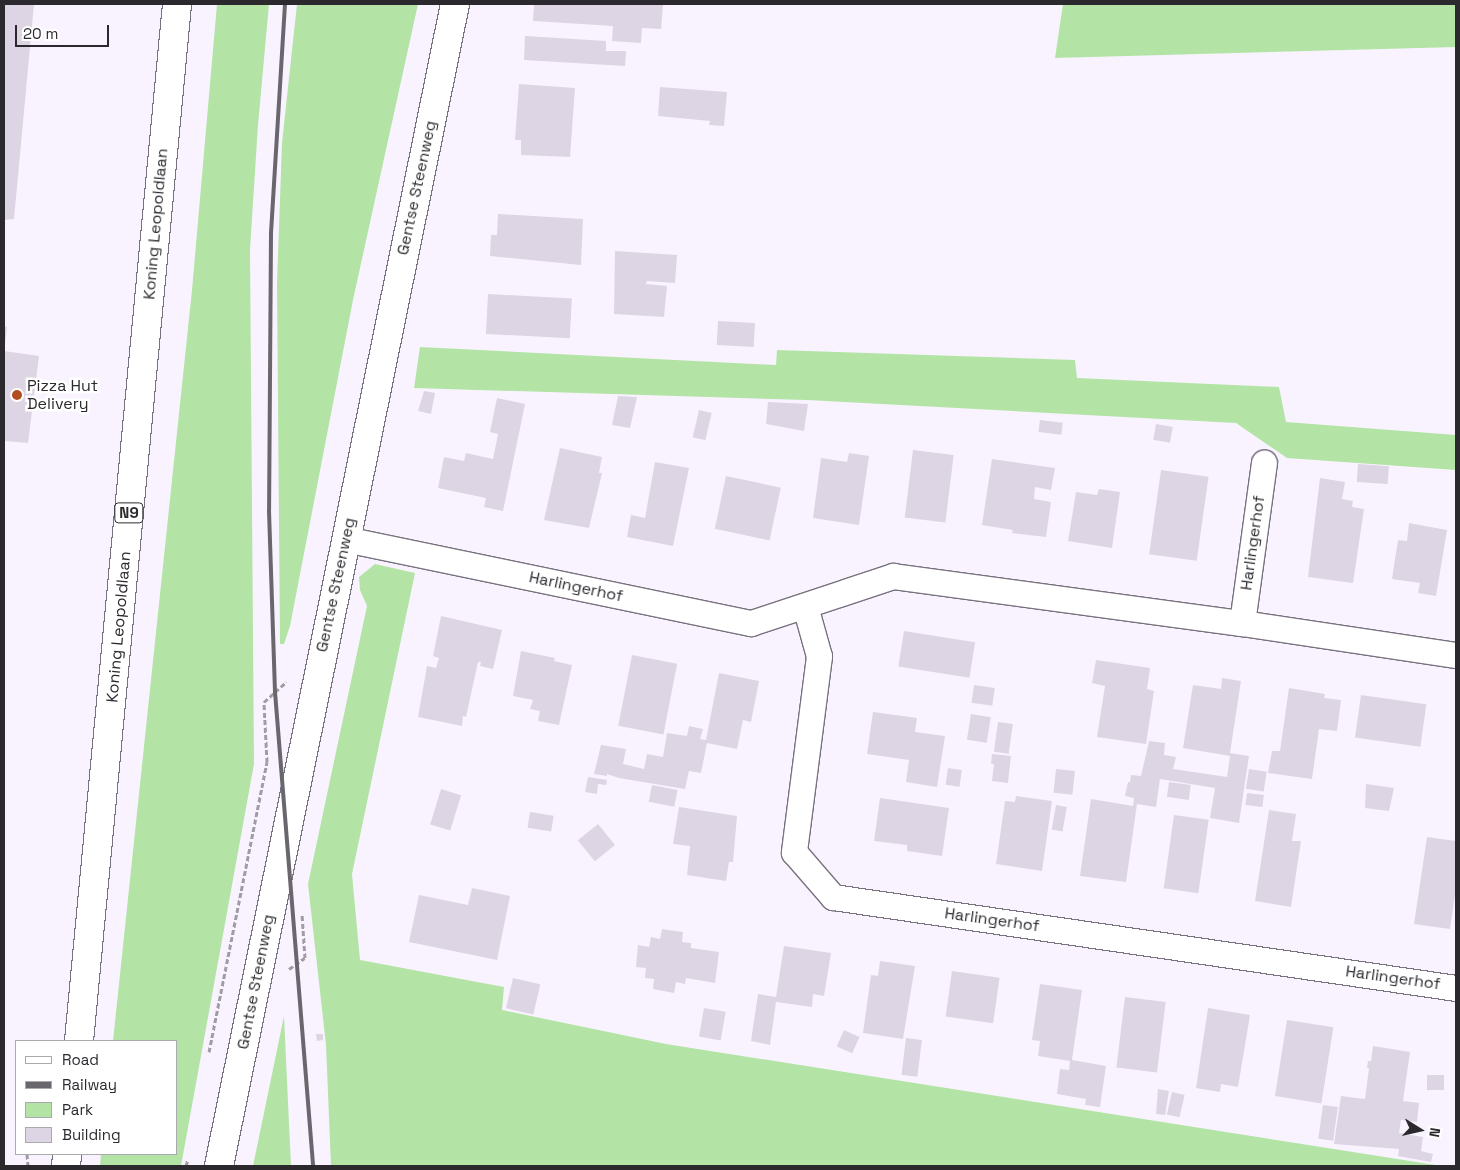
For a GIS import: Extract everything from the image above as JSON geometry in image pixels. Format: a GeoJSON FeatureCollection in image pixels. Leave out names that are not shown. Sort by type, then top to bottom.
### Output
{"type":"FeatureCollection","features":[{"type":"Feature","properties":{"kind":"street","name":"Koning Leopoldlaan"},"geometry":{"type":"LineString","coordinates":[[79,1040],[177,4]]}},
{"type":"Feature","properties":{"kind":"street","name":"Gentse Steenweg"},"geometry":{"type":"LineString","coordinates":[[219,1166],[454,4]]}},
{"type":"Feature","properties":{"kind":"street","name":"Harlingerhof"},"geometry":{"type":"LineString","coordinates":[[1242,623],[1264,462]]}},
{"type":"Feature","properties":{"kind":"street","name":"Harlingerhof"},"geometry":{"type":"LineString","coordinates":[[345,539],[751,623],[893,576],[1242,623],[1456,655]]}},
{"type":"Feature","properties":{"kind":"street","name":"Harlingerhof"},"geometry":{"type":"LineString","coordinates":[[805,606],[819,656],[794,852],[833,897],[1456,988]]}},
{"type":"Feature","properties":{"kind":"green space"},"geometry":{"type":"Polygon","coordinates":[[[217,4],[269,4],[258,125],[250,249],[254,764],[181,1166],[100,1166],[101,1155],[178,1155],[178,1040],[113,1040],[192,290],[217,4]]]}},
{"type":"Feature","properties":{"kind":"green space"},"geometry":{"type":"Polygon","coordinates":[[[297,4],[418,4],[353,300],[290,626],[284,644],[280,644],[277,283],[282,143],[297,4]]]}},
{"type":"Feature","properties":{"kind":"green space"},"geometry":{"type":"Polygon","coordinates":[[[1063,4],[1456,4],[1456,47],[1055,58],[1063,4]]]}},
{"type":"Feature","properties":{"kind":"green space"},"geometry":{"type":"Polygon","coordinates":[[[420,347],[776,365],[777,350],[1075,360],[1077,378],[1279,387],[1286,422],[1456,435],[1456,470],[1287,458],[1236,423],[807,400],[414,388],[420,347]]]}},
{"type":"Feature","properties":{"kind":"green space"},"geometry":{"type":"Polygon","coordinates":[[[375,564],[415,573],[352,874],[360,960],[504,987],[502,1010],[666,1044],[1442,1166],[331,1166],[326,1045],[308,884],[367,606],[360,590],[359,577],[375,564]]]}},
{"type":"Feature","properties":{"kind":"green space"},"geometry":{"type":"Polygon","coordinates":[[[284,1016],[291,1166],[253,1166],[284,1016]]]}},
{"type":"Feature","properties":{"kind":"building"},"geometry":{"type":"Polygon","coordinates":[[[4,4],[34,4],[14,219],[4,220],[4,4]]]}},
{"type":"Feature","properties":{"kind":"building"},"geometry":{"type":"Polygon","coordinates":[[[534,4],[663,5],[661,29],[642,28],[641,43],[612,41],[613,26],[533,21],[534,4]]]}},
{"type":"Feature","properties":{"kind":"building"},"geometry":{"type":"Polygon","coordinates":[[[525,36],[606,41],[606,51],[626,51],[625,66],[524,60],[525,36]]]}},
{"type":"Feature","properties":{"kind":"building"},"geometry":{"type":"Polygon","coordinates":[[[519,84],[575,88],[570,157],[521,155],[521,140],[515,140],[519,84]]]}},
{"type":"Feature","properties":{"kind":"building"},"geometry":{"type":"Polygon","coordinates":[[[660,87],[727,92],[724,126],[709,125],[710,121],[658,116],[660,87]]]}},
{"type":"Feature","properties":{"kind":"building"},"geometry":{"type":"Polygon","coordinates":[[[498,214],[583,219],[581,265],[490,256],[491,235],[497,235],[498,214]]]}},
{"type":"Feature","properties":{"kind":"building"},"geometry":{"type":"Polygon","coordinates":[[[615,251],[677,255],[675,283],[647,281],[646,284],[667,286],[664,317],[614,314],[615,251]]]}},
{"type":"Feature","properties":{"kind":"building"},"geometry":{"type":"Polygon","coordinates":[[[488,294],[572,298],[570,338],[486,334],[488,294]]]}},
{"type":"Feature","properties":{"kind":"building"},"geometry":{"type":"Polygon","coordinates":[[[718,321],[755,323],[754,347],[717,345],[718,321]]]}},
{"type":"Feature","properties":{"kind":"building"},"geometry":{"type":"Polygon","coordinates":[[[4,326],[7,327],[5,344],[4,344],[4,326]]]}},
{"type":"Feature","properties":{"kind":"building"},"geometry":{"type":"Polygon","coordinates":[[[4,351],[39,356],[28,443],[4,441],[4,351]]]}},
{"type":"Feature","properties":{"kind":"building"},"geometry":{"type":"Polygon","coordinates":[[[424,391],[435,393],[431,414],[418,411],[424,391]]]}},
{"type":"Feature","properties":{"kind":"building"},"geometry":{"type":"Polygon","coordinates":[[[618,396],[637,397],[630,428],[612,425],[618,396]]]}},
{"type":"Feature","properties":{"kind":"building"},"geometry":{"type":"Polygon","coordinates":[[[497,398],[525,404],[503,511],[484,507],[486,498],[438,488],[444,457],[464,461],[466,453],[493,459],[498,434],[490,432],[497,398]]]}},
{"type":"Feature","properties":{"kind":"building"},"geometry":{"type":"Polygon","coordinates":[[[768,402],[808,404],[804,431],[766,424],[768,402]]]}},
{"type":"Feature","properties":{"kind":"building"},"geometry":{"type":"Polygon","coordinates":[[[699,410],[712,413],[705,440],[693,437],[699,410]]]}},
{"type":"Feature","properties":{"kind":"building"},"geometry":{"type":"Polygon","coordinates":[[[1040,420],[1063,423],[1061,435],[1039,432],[1040,420]]]}},
{"type":"Feature","properties":{"kind":"building"},"geometry":{"type":"Polygon","coordinates":[[[1156,424],[1173,427],[1170,443],[1153,440],[1156,424]]]}},
{"type":"Feature","properties":{"kind":"building"},"geometry":{"type":"Polygon","coordinates":[[[560,448],[602,457],[599,473],[602,473],[589,528],[544,520],[560,448]]]}},
{"type":"Feature","properties":{"kind":"building"},"geometry":{"type":"Polygon","coordinates":[[[913,450],[954,455],[945,522],[905,517],[913,450]]]}},
{"type":"Feature","properties":{"kind":"building"},"geometry":{"type":"Polygon","coordinates":[[[849,453],[869,456],[859,525],[813,518],[821,458],[847,462],[849,453]]]}},
{"type":"Feature","properties":{"kind":"building"},"geometry":{"type":"Polygon","coordinates":[[[992,459],[1055,468],[1051,490],[1035,487],[1034,499],[1051,502],[1046,537],[1012,533],[1013,530],[982,525],[992,459]]]}},
{"type":"Feature","properties":{"kind":"building"},"geometry":{"type":"Polygon","coordinates":[[[655,462],[689,468],[673,546],[627,537],[631,515],[645,518],[655,462]]]}},
{"type":"Feature","properties":{"kind":"building"},"geometry":{"type":"Polygon","coordinates":[[[1358,464],[1389,466],[1388,484],[1357,482],[1358,464]]]}},
{"type":"Feature","properties":{"kind":"building"},"geometry":{"type":"Polygon","coordinates":[[[1161,470],[1209,477],[1197,561],[1149,554],[1161,470]]]}},
{"type":"Feature","properties":{"kind":"building"},"geometry":{"type":"Polygon","coordinates":[[[726,476],[781,488],[770,540],[715,529],[726,476]]]}},
{"type":"Feature","properties":{"kind":"building"},"geometry":{"type":"Polygon","coordinates":[[[1320,478],[1345,482],[1342,499],[1353,501],[1352,507],[1364,509],[1353,583],[1308,577],[1320,478]]]}},
{"type":"Feature","properties":{"kind":"building"},"geometry":{"type":"Polygon","coordinates":[[[1099,489],[1120,492],[1112,548],[1068,541],[1076,492],[1097,495],[1099,489]]]}},
{"type":"Feature","properties":{"kind":"building"},"geometry":{"type":"Polygon","coordinates":[[[1409,523],[1447,530],[1436,596],[1418,593],[1420,583],[1392,579],[1398,540],[1407,541],[1409,523]]]}},
{"type":"Feature","properties":{"kind":"building"},"geometry":{"type":"Polygon","coordinates":[[[441,616],[502,630],[493,669],[480,666],[481,662],[478,662],[466,717],[463,716],[462,726],[418,717],[427,666],[436,668],[439,658],[433,656],[441,616]]]}},
{"type":"Feature","properties":{"kind":"building"},"geometry":{"type":"Polygon","coordinates":[[[904,631],[975,642],[969,678],[898,667],[904,631]]]}},
{"type":"Feature","properties":{"kind":"building"},"geometry":{"type":"Polygon","coordinates":[[[521,651],[555,658],[554,661],[572,665],[559,725],[538,721],[540,711],[530,709],[533,700],[513,696],[521,651]]]}},
{"type":"Feature","properties":{"kind":"building"},"geometry":{"type":"Polygon","coordinates":[[[632,655],[677,664],[663,734],[618,726],[632,655]]]}},
{"type":"Feature","properties":{"kind":"building"},"geometry":{"type":"Polygon","coordinates":[[[1096,660],[1150,668],[1147,689],[1154,691],[1146,744],[1097,737],[1105,686],[1092,683],[1096,660]]]}},
{"type":"Feature","properties":{"kind":"building"},"geometry":{"type":"Polygon","coordinates":[[[719,673],[759,681],[751,722],[743,720],[737,749],[707,743],[701,773],[689,771],[685,789],[619,778],[607,774],[607,776],[594,774],[601,745],[626,749],[623,764],[644,769],[647,754],[663,757],[667,733],[687,736],[689,726],[703,729],[700,739],[706,740],[719,673]]]}},
{"type":"Feature","properties":{"kind":"building"},"geometry":{"type":"Polygon","coordinates":[[[1222,678],[1241,681],[1230,753],[1249,756],[1239,823],[1210,818],[1215,788],[1160,779],[1156,807],[1137,804],[1126,882],[1080,876],[1091,799],[1133,806],[1134,798],[1125,796],[1128,782],[1130,782],[1131,775],[1141,776],[1149,741],[1165,743],[1164,755],[1176,757],[1173,769],[1227,777],[1230,756],[1183,748],[1193,685],[1221,689],[1222,678]]]}},
{"type":"Feature","properties":{"kind":"building"},"geometry":{"type":"Polygon","coordinates":[[[974,685],[995,688],[992,706],[971,703],[974,685]]]}},
{"type":"Feature","properties":{"kind":"building"},"geometry":{"type":"Polygon","coordinates":[[[1289,688],[1325,694],[1324,698],[1341,700],[1337,731],[1319,729],[1312,779],[1268,773],[1272,751],[1280,751],[1289,688]]]}},
{"type":"Feature","properties":{"kind":"building"},"geometry":{"type":"Polygon","coordinates":[[[1361,695],[1426,704],[1420,747],[1355,738],[1361,695]]]}},
{"type":"Feature","properties":{"kind":"building"},"geometry":{"type":"Polygon","coordinates":[[[873,712],[917,718],[915,732],[945,736],[937,787],[906,782],[909,760],[867,754],[873,712]]]}},
{"type":"Feature","properties":{"kind":"building"},"geometry":{"type":"Polygon","coordinates":[[[971,714],[991,717],[987,743],[967,740],[971,714]]]}},
{"type":"Feature","properties":{"kind":"building"},"geometry":{"type":"Polygon","coordinates":[[[998,722],[1013,724],[1009,754],[994,752],[998,722]]]}},
{"type":"Feature","properties":{"kind":"building"},"geometry":{"type":"Polygon","coordinates":[[[992,754],[1011,756],[1008,783],[992,781],[994,764],[991,764],[992,754]]]}},
{"type":"Feature","properties":{"kind":"building"},"geometry":{"type":"Polygon","coordinates":[[[948,768],[962,770],[959,787],[946,785],[948,768]]]}},
{"type":"Feature","properties":{"kind":"building"},"geometry":{"type":"Polygon","coordinates":[[[1056,769],[1075,771],[1072,795],[1053,793],[1056,769]]]}},
{"type":"Feature","properties":{"kind":"building"},"geometry":{"type":"Polygon","coordinates":[[[1249,769],[1267,772],[1264,792],[1246,789],[1249,769]]]}},
{"type":"Feature","properties":{"kind":"building"},"geometry":{"type":"Polygon","coordinates":[[[588,777],[607,780],[606,785],[598,784],[597,794],[585,792],[588,777]]]}},
{"type":"Feature","properties":{"kind":"building"},"geometry":{"type":"Polygon","coordinates":[[[1169,782],[1191,785],[1189,800],[1167,797],[1169,782]]]}},
{"type":"Feature","properties":{"kind":"building"},"geometry":{"type":"Polygon","coordinates":[[[1366,784],[1394,788],[1389,811],[1365,808],[1366,784]]]}},
{"type":"Feature","properties":{"kind":"building"},"geometry":{"type":"Polygon","coordinates":[[[652,785],[678,790],[674,807],[649,802],[652,785]]]}},
{"type":"Feature","properties":{"kind":"building"},"geometry":{"type":"Polygon","coordinates":[[[441,789],[461,795],[450,831],[430,824],[441,789]]]}},
{"type":"Feature","properties":{"kind":"building"},"geometry":{"type":"Polygon","coordinates":[[[1247,793],[1264,795],[1262,807],[1246,805],[1247,793]]]}},
{"type":"Feature","properties":{"kind":"building"},"geometry":{"type":"Polygon","coordinates":[[[1016,796],[1052,801],[1042,871],[996,864],[1005,801],[1015,802],[1016,796]]]}},
{"type":"Feature","properties":{"kind":"building"},"geometry":{"type":"Polygon","coordinates":[[[880,798],[949,808],[942,856],[907,851],[907,845],[874,841],[880,798]]]}},
{"type":"Feature","properties":{"kind":"building"},"geometry":{"type":"Polygon","coordinates":[[[1056,805],[1067,807],[1062,832],[1052,830],[1056,805]]]}},
{"type":"Feature","properties":{"kind":"building"},"geometry":{"type":"Polygon","coordinates":[[[679,807],[737,816],[733,862],[729,862],[726,881],[687,875],[690,846],[673,844],[679,807]]]}},
{"type":"Feature","properties":{"kind":"building"},"geometry":{"type":"Polygon","coordinates":[[[1269,810],[1296,814],[1292,841],[1301,841],[1291,907],[1255,901],[1269,810]]]}},
{"type":"Feature","properties":{"kind":"building"},"geometry":{"type":"Polygon","coordinates":[[[530,812],[554,816],[551,832],[527,828],[530,812]]]}},
{"type":"Feature","properties":{"kind":"building"},"geometry":{"type":"Polygon","coordinates":[[[1174,815],[1209,820],[1198,893],[1164,888],[1174,815]]]}},
{"type":"Feature","properties":{"kind":"building"},"geometry":{"type":"Polygon","coordinates":[[[598,824],[615,845],[595,861],[578,840],[598,824]]]}},
{"type":"Feature","properties":{"kind":"building"},"geometry":{"type":"Polygon","coordinates":[[[1427,837],[1456,841],[1456,888],[1450,929],[1414,924],[1427,837]]]}},
{"type":"Feature","properties":{"kind":"building"},"geometry":{"type":"Polygon","coordinates":[[[472,888],[510,896],[497,960],[409,942],[419,895],[468,905],[472,888]]]}},
{"type":"Feature","properties":{"kind":"building"},"geometry":{"type":"Polygon","coordinates":[[[662,929],[683,932],[682,942],[691,943],[691,948],[719,952],[715,983],[686,978],[685,984],[676,982],[674,993],[653,989],[654,979],[645,978],[646,968],[636,967],[638,945],[649,947],[651,937],[660,939],[662,929]]]}},
{"type":"Feature","properties":{"kind":"building"},"geometry":{"type":"Polygon","coordinates":[[[784,946],[831,953],[824,996],[813,994],[812,1007],[776,1002],[770,1045],[751,1041],[758,994],[776,997],[784,946]]]}},
{"type":"Feature","properties":{"kind":"building"},"geometry":{"type":"Polygon","coordinates":[[[880,961],[915,966],[903,1039],[863,1033],[871,975],[878,976],[880,961]]]}},
{"type":"Feature","properties":{"kind":"building"},"geometry":{"type":"Polygon","coordinates":[[[952,971],[1000,978],[993,1023],[946,1017],[952,971]]]}},
{"type":"Feature","properties":{"kind":"building"},"geometry":{"type":"Polygon","coordinates":[[[513,978],[540,984],[533,1015],[506,1008],[513,978]]]}},
{"type":"Feature","properties":{"kind":"building"},"geometry":{"type":"Polygon","coordinates":[[[1040,984],[1082,990],[1072,1060],[1106,1066],[1100,1107],[1085,1105],[1086,1099],[1057,1094],[1060,1069],[1069,1070],[1070,1061],[1038,1056],[1040,1041],[1032,1040],[1040,984]]]}},
{"type":"Feature","properties":{"kind":"building"},"geometry":{"type":"Polygon","coordinates":[[[1125,997],[1166,1002],[1157,1072],[1116,1067],[1125,997]]]}},
{"type":"Feature","properties":{"kind":"building"},"geometry":{"type":"Polygon","coordinates":[[[704,1008],[726,1012],[721,1040],[699,1037],[704,1008]]]}},
{"type":"Feature","properties":{"kind":"building"},"geometry":{"type":"Polygon","coordinates":[[[1208,1008],[1250,1015],[1238,1087],[1221,1084],[1220,1092],[1196,1088],[1208,1008]]]}},
{"type":"Feature","properties":{"kind":"building"},"geometry":{"type":"Polygon","coordinates":[[[1287,1020],[1333,1027],[1321,1103],[1275,1096],[1287,1020]]]}},
{"type":"Feature","properties":{"kind":"building"},"geometry":{"type":"Polygon","coordinates":[[[844,1030],[860,1037],[852,1053],[837,1046],[844,1030]]]}},
{"type":"Feature","properties":{"kind":"building"},"geometry":{"type":"Polygon","coordinates":[[[316,1034],[323,1034],[323,1040],[317,1041],[316,1034]]]}},
{"type":"Feature","properties":{"kind":"building"},"geometry":{"type":"Polygon","coordinates":[[[906,1038],[922,1040],[917,1077],[901,1075],[906,1038]]]}},
{"type":"Feature","properties":{"kind":"building"},"geometry":{"type":"Polygon","coordinates":[[[1373,1046],[1410,1052],[1403,1101],[1419,1103],[1417,1122],[1401,1120],[1399,1133],[1423,1137],[1421,1151],[1433,1154],[1431,1162],[1398,1156],[1399,1149],[1334,1144],[1341,1096],[1365,1099],[1369,1068],[1367,1068],[1368,1061],[1371,1061],[1373,1046]]]}},
{"type":"Feature","properties":{"kind":"building"},"geometry":{"type":"Polygon","coordinates":[[[1427,1075],[1444,1075],[1444,1090],[1427,1090],[1427,1075]]]}},
{"type":"Feature","properties":{"kind":"building"},"geometry":{"type":"Polygon","coordinates":[[[1158,1089],[1169,1091],[1165,1115],[1156,1114],[1158,1089]]]}},
{"type":"Feature","properties":{"kind":"building"},"geometry":{"type":"Polygon","coordinates":[[[1172,1092],[1185,1095],[1179,1117],[1167,1114],[1172,1092]]]}},
{"type":"Feature","properties":{"kind":"building"},"geometry":{"type":"Polygon","coordinates":[[[1323,1105],[1338,1107],[1333,1141],[1318,1139],[1323,1105]]]}},
{"type":"Feature","properties":{"kind":"railway"},"geometry":{"type":"LineString","coordinates":[[285,4],[271,234],[269,511],[275,692],[313,1166]]}},
{"type":"Feature","properties":{"kind":"place","name":"Pizza Hut Delivery"},"geometry":{"type":"Point","coordinates":[17,395]}}]}
